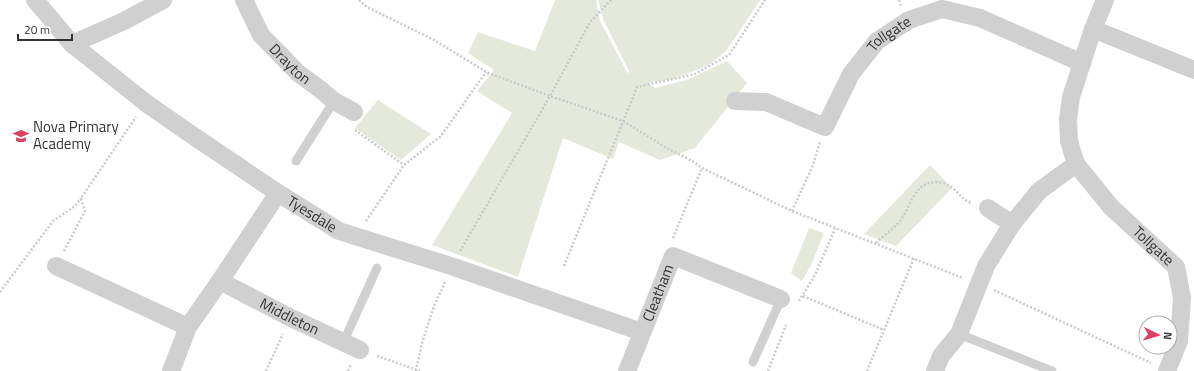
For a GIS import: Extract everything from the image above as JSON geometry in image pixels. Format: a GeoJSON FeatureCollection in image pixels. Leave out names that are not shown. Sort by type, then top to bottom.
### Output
{"type":"FeatureCollection","features":[{"type":"Feature","properties":{"kind":"street","name":"Tyesdale"},"geometry":{"type":"LineString","coordinates":[[35,0],[72,44],[146,103],[189,134],[278,193],[339,231],[451,266],[642,332]]}},
{"type":"Feature","properties":{"kind":"street"},"geometry":{"type":"LineString","coordinates":[[72,44],[124,21],[163,0]]}},
{"type":"Feature","properties":{"kind":"street","name":"Drayton"},"geometry":{"type":"LineString","coordinates":[[244,0],[261,36],[298,73],[334,101],[354,112]]}},
{"type":"Feature","properties":{"kind":"street","name":"Tollgate"},"geometry":{"type":"LineString","coordinates":[[1105,0],[1093,29],[1071,97],[1068,119],[1069,141],[1076,164],[1111,207],[1176,267],[1182,298],[1179,340],[1162,369]]}},
{"type":"Feature","properties":{"kind":"street","name":"Tollgate"},"geometry":{"type":"LineString","coordinates":[[825,127],[851,74],[877,41],[909,20],[942,9],[980,18],[1082,63]]}},
{"type":"Feature","properties":{"kind":"street"},"geometry":{"type":"LineString","coordinates":[[1093,29],[1194,70]]}},
{"type":"Feature","properties":{"kind":"street"},"geometry":{"type":"LineString","coordinates":[[735,101],[766,102],[825,127]]}},
{"type":"Feature","properties":{"kind":"street"},"geometry":{"type":"LineString","coordinates":[[935,371],[940,356],[959,334],[973,282],[986,266],[1012,224],[1039,191],[1076,164]]}},
{"type":"Feature","properties":{"kind":"street"},"geometry":{"type":"LineString","coordinates":[[171,371],[188,327],[278,193]]}},
{"type":"Feature","properties":{"kind":"street"},"geometry":{"type":"LineString","coordinates":[[988,208],[1012,224]]}},
{"type":"Feature","properties":{"kind":"street","name":"Cleatham"},"geometry":{"type":"LineString","coordinates":[[627,371],[673,256],[788,303]]}},
{"type":"Feature","properties":{"kind":"street"},"geometry":{"type":"LineString","coordinates":[[56,266],[188,327]]}},
{"type":"Feature","properties":{"kind":"street","name":"Middleton"},"geometry":{"type":"LineString","coordinates":[[220,281],[291,318],[360,350]]}},
{"type":"Feature","properties":{"kind":"lane"},"geometry":{"type":"LineString","coordinates":[[296,161],[334,101]]}},
{"type":"Feature","properties":{"kind":"lane"},"geometry":{"type":"LineString","coordinates":[[343,343],[377,268]]}},
{"type":"Feature","properties":{"kind":"lane"},"geometry":{"type":"LineString","coordinates":[[753,362],[788,303]]}},
{"type":"Feature","properties":{"kind":"lane"},"geometry":{"type":"LineString","coordinates":[[959,334],[1052,371]]}},
{"type":"Feature","properties":{"kind":"path"},"geometry":{"type":"LineString","coordinates":[[359,0],[367,7],[434,40],[486,72],[623,121],[702,168],[792,211],[973,282]]}},
{"type":"Feature","properties":{"kind":"path"},"geometry":{"type":"LineString","coordinates":[[360,350],[418,371],[422,343],[434,306],[451,266],[550,96],[590,22],[611,0]]}},
{"type":"Feature","properties":{"kind":"path"},"geometry":{"type":"LineString","coordinates":[[564,266],[637,87],[695,74],[729,55],[765,0]]}},
{"type":"Feature","properties":{"kind":"path"},"geometry":{"type":"LineString","coordinates":[[355,237],[404,164],[441,136],[486,72]]}},
{"type":"Feature","properties":{"kind":"path"},"geometry":{"type":"LineString","coordinates":[[0,292],[53,221],[74,206],[81,198],[146,103]]}},
{"type":"Feature","properties":{"kind":"path"},"geometry":{"type":"LineString","coordinates":[[354,112],[351,127],[404,164]]}},
{"type":"Feature","properties":{"kind":"path"},"geometry":{"type":"LineString","coordinates":[[792,211],[813,165],[825,127]]}},
{"type":"Feature","properties":{"kind":"path"},"geometry":{"type":"LineString","coordinates":[[673,256],[671,244],[702,168]]}},
{"type":"Feature","properties":{"kind":"path"},"geometry":{"type":"LineString","coordinates":[[875,243],[899,222],[907,211],[920,187],[930,182],[948,184],[966,201],[988,208]]}},
{"type":"Feature","properties":{"kind":"path"},"geometry":{"type":"LineString","coordinates":[[56,266],[85,211],[81,198]]}},
{"type":"Feature","properties":{"kind":"path"},"geometry":{"type":"LineString","coordinates":[[788,303],[802,296],[815,276],[835,229]]}},
{"type":"Feature","properties":{"kind":"path"},"geometry":{"type":"LineString","coordinates":[[867,371],[914,258]]}},
{"type":"Feature","properties":{"kind":"path"},"geometry":{"type":"LineString","coordinates":[[1001,293],[1162,369]]}},
{"type":"Feature","properties":{"kind":"path"},"geometry":{"type":"LineString","coordinates":[[802,296],[884,330]]}},
{"type":"Feature","properties":{"kind":"path"},"geometry":{"type":"LineString","coordinates":[[266,371],[291,318]]}},
{"type":"Feature","properties":{"kind":"path"},"geometry":{"type":"LineString","coordinates":[[768,371],[786,325]]}},
{"type":"Feature","properties":{"kind":"shaded area"},"geometry":{"type":"Polygon","coordinates":[[[555,0],[596,0],[600,21],[627,72],[630,73],[603,19],[598,0],[760,0],[727,50],[709,65],[674,79],[648,83],[655,88],[687,80],[727,61],[747,83],[695,148],[660,160],[619,142],[613,159],[563,138],[518,277],[432,245],[512,113],[477,91],[494,70],[468,53],[478,32],[535,51],[555,0]]]}},
{"type":"Feature","properties":{"kind":"shaded area"},"geometry":{"type":"Polygon","coordinates":[[[378,100],[431,134],[401,160],[355,128],[378,100]]]}},
{"type":"Feature","properties":{"kind":"shaded area"},"geometry":{"type":"Polygon","coordinates":[[[930,165],[952,188],[896,246],[864,234],[930,165]]]}},
{"type":"Feature","properties":{"kind":"shaded area"},"geometry":{"type":"Polygon","coordinates":[[[809,228],[824,233],[812,263],[802,281],[791,273],[809,228]]]}},
{"type":"Feature","properties":{"kind":"place","name":"Nova Primary Academy"},"geometry":{"type":"Point","coordinates":[21,136]}}]}
